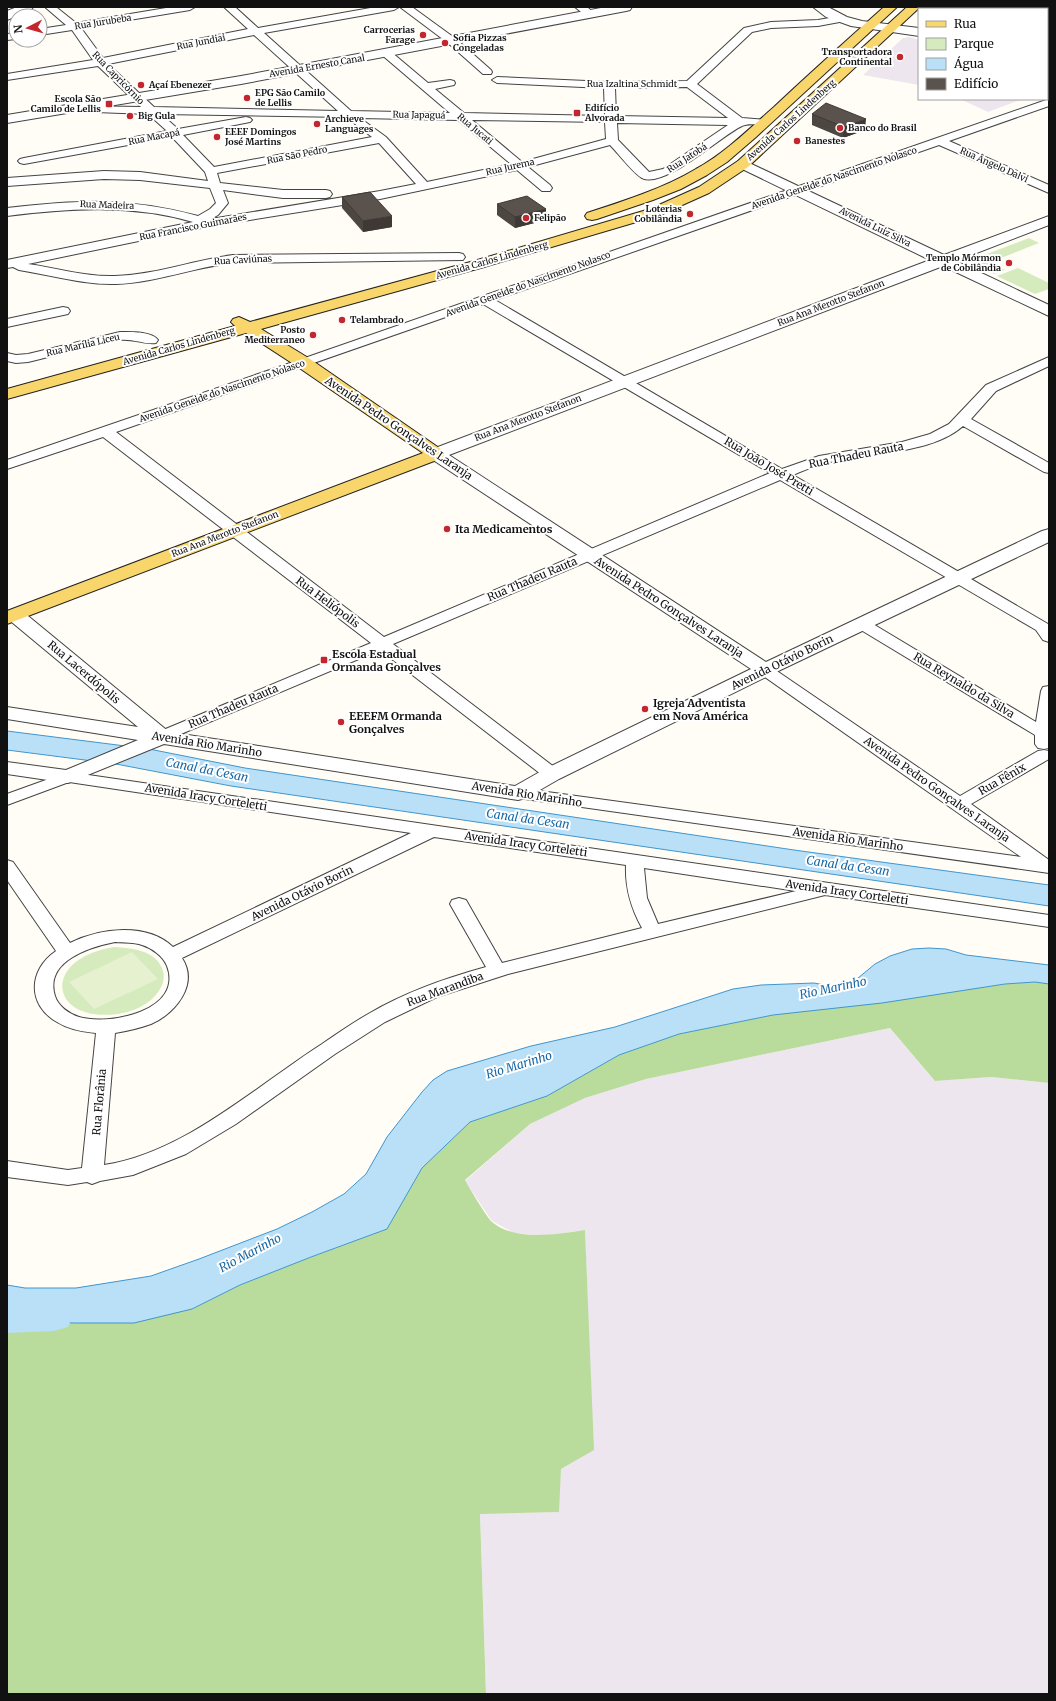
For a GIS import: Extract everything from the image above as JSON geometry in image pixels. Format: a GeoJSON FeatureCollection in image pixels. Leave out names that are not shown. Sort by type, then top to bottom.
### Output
{"type":"FeatureCollection","features":[{"type":"Feature","properties":{"kind":"main road","name":"Avenida Carlos Lindenberg"},"geometry":{"type":"LineString","coordinates":[[289,301],[459,257],[597,214],[667,188],[701,172],[724,157],[765,122],[891,7]]}},
{"type":"Feature","properties":{"kind":"main road","name":"Avenida Carlos Lindenberg"},"geometry":{"type":"LineString","coordinates":[[7,394],[479,264],[655,212],[704,190],[743,164],[914,7]]}},
{"type":"Feature","properties":{"kind":"main road","name":"Avenida Carlos Lindenberg"},"geometry":{"type":"LineString","coordinates":[[7,379],[151,340],[253,310]]}},
{"type":"Feature","properties":{"kind":"main road","name":"Avenida Pedro Gonçalves Laranja"},"geometry":{"type":"LineString","coordinates":[[232,316],[304,363],[436,454]]}},
{"type":"Feature","properties":{"kind":"main road","name":"Rua Ana Merotto Stefanon"},"geometry":{"type":"LineString","coordinates":[[10,614],[235,531],[436,454]]}},
{"type":"Feature","properties":{"kind":"street"},"geometry":{"type":"LineString","coordinates":[[7,16],[27,7]]}},
{"type":"Feature","properties":{"kind":"street","name":"Rua Jurubeba"},"geometry":{"type":"LineString","coordinates":[[48,31],[190,7]]}},
{"type":"Feature","properties":{"kind":"street"},"geometry":{"type":"LineString","coordinates":[[228,7],[348,114],[382,139],[424,185]]}},
{"type":"Feature","properties":{"kind":"street","name":"Rua Jundiai"},"geometry":{"type":"LineString","coordinates":[[7,77],[100,62],[256,31],[394,7]]}},
{"type":"Feature","properties":{"kind":"street"},"geometry":{"type":"LineString","coordinates":[[406,7],[452,41],[487,72]]}},
{"type":"Feature","properties":{"kind":"street","name":"Avenida Ernesto Canal"},"geometry":{"type":"LineString","coordinates":[[7,119],[241,80],[452,41],[585,10],[626,7]]}},
{"type":"Feature","properties":{"kind":"street"},"geometry":{"type":"LineString","coordinates":[[819,7],[841,20],[870,26],[918,32]]}},
{"type":"Feature","properties":{"kind":"street"},"geometry":{"type":"LineString","coordinates":[[54,11],[68,9]]}},
{"type":"Feature","properties":{"kind":"street","name":"Rua Capricórnio"},"geometry":{"type":"LineString","coordinates":[[54,11],[74,26],[100,62],[175,133],[211,171],[215,186],[222,202],[214,212],[202,222]]}},
{"type":"Feature","properties":{"kind":"street","name":"Rua Izaltina Schmidt"},"geometry":{"type":"LineString","coordinates":[[497,80],[609,85],[690,84],[748,30],[760,26],[841,20]]}},
{"type":"Feature","properties":{"kind":"street","name":"Rua Jucati"},"geometry":{"type":"LineString","coordinates":[[386,53],[546,188]]}},
{"type":"Feature","properties":{"kind":"street"},"geometry":{"type":"LineString","coordinates":[[425,87],[450,83]]}},
{"type":"Feature","properties":{"kind":"street"},"geometry":{"type":"LineString","coordinates":[[690,84],[740,122]]}},
{"type":"Feature","properties":{"kind":"street"},"geometry":{"type":"LineString","coordinates":[[609,85],[612,141]]}},
{"type":"Feature","properties":{"kind":"street","name":"Avenida Geneide do Nascimento Nolasco"},"geometry":{"type":"LineString","coordinates":[[7,465],[485,300],[626,249],[1049,102]]}},
{"type":"Feature","properties":{"kind":"street","name":"Rua Japaguá"},"geometry":{"type":"LineString","coordinates":[[74,109],[765,122]]}},
{"type":"Feature","properties":{"kind":"street","name":"Rua Macapá"},"geometry":{"type":"LineString","coordinates":[[24,161],[284,113]]}},
{"type":"Feature","properties":{"kind":"street","name":"Rua Jatobá"},"geometry":{"type":"LineString","coordinates":[[612,141],[644,175],[649,176],[668,171],[740,122]]}},
{"type":"Feature","properties":{"kind":"street","name":"Rua São Pedro"},"geometry":{"type":"LineString","coordinates":[[211,171],[382,139]]}},
{"type":"Feature","properties":{"kind":"street","name":"Rua Jurema"},"geometry":{"type":"LineString","coordinates":[[380,195],[407,188],[519,166],[612,141]]}},
{"type":"Feature","properties":{"kind":"street","name":"Rua Ângelo Dalvi"},"geometry":{"type":"LineString","coordinates":[[940,141],[1049,190]]}},
{"type":"Feature","properties":{"kind":"street","name":"Avenida Luiz Silva"},"geometry":{"type":"LineString","coordinates":[[743,164],[1049,311]]}},
{"type":"Feature","properties":{"kind":"street","name":"Rua Jurema"},"geometry":{"type":"LineString","coordinates":[[7,182],[104,175],[140,176],[283,194],[306,195],[407,188]]}},
{"type":"Feature","properties":{"kind":"street","name":"Rua Francisco Guimarães"},"geometry":{"type":"LineString","coordinates":[[7,264],[202,222],[380,195]]}},
{"type":"Feature","properties":{"kind":"street","name":"Rua Madeira"},"geometry":{"type":"LineString","coordinates":[[7,212],[60,205],[97,203],[150,208],[202,222]]}},
{"type":"Feature","properties":{"kind":"street","name":"Rua Ana Merotto Stefanon"},"geometry":{"type":"LineString","coordinates":[[436,454],[1049,220]]}},
{"type":"Feature","properties":{"kind":"street","name":"Rua Caviúnas"},"geometry":{"type":"LineString","coordinates":[[7,264],[97,280],[116,280],[135,278],[209,262],[233,259],[459,257]]}},
{"type":"Feature","properties":{"kind":"street","name":"Rua João José Pretti"},"geometry":{"type":"LineString","coordinates":[[485,300],[625,381],[957,578],[1047,629]]}},
{"type":"Feature","properties":{"kind":"street"},"geometry":{"type":"LineString","coordinates":[[7,323],[63,310]]}},
{"type":"Feature","properties":{"kind":"street","name":"Rua Marília Liceu"},"geometry":{"type":"LineString","coordinates":[[12,358],[28,358],[120,336],[137,336],[151,340]]}},
{"type":"Feature","properties":{"kind":"street","name":"Rua Thadeu Rauta"},"geometry":{"type":"LineString","coordinates":[[7,800],[97,765],[781,474],[819,460],[904,446],[942,434],[962,420],[991,388],[1049,362]]}},
{"type":"Feature","properties":{"kind":"street"},"geometry":{"type":"LineString","coordinates":[[962,420],[1049,469]]}},
{"type":"Feature","properties":{"kind":"street","name":"Rua Heliópolis"},"geometry":{"type":"LineString","coordinates":[[105,431],[552,774]]}},
{"type":"Feature","properties":{"kind":"street","name":"Avenida Pedro Gonçalves Laranja"},"geometry":{"type":"LineString","coordinates":[[436,454],[765,670],[1048,867]]}},
{"type":"Feature","properties":{"kind":"street","name":"Avenida Otávio Borin"},"geometry":{"type":"LineString","coordinates":[[518,793],[552,774],[765,670],[1049,535]]}},
{"type":"Feature","properties":{"kind":"street","name":"Rua Lacerdópolis"},"geometry":{"type":"LineString","coordinates":[[10,614],[162,737]]}},
{"type":"Feature","properties":{"kind":"street","name":"Rua Reynaldo da Silva"},"geometry":{"type":"LineString","coordinates":[[862,624],[1043,733]]}},
{"type":"Feature","properties":{"kind":"street"},"geometry":{"type":"LineString","coordinates":[[1047,756],[1043,733],[1049,691]]}},
{"type":"Feature","properties":{"kind":"street","name":"Avenida Rio Marinho"},"geometry":{"type":"LineString","coordinates":[[7,713],[518,793],[1048,867]]}},
{"type":"Feature","properties":{"kind":"street","name":"Rua Fênix"},"geometry":{"type":"LineString","coordinates":[[959,804],[1047,756]]}},
{"type":"Feature","properties":{"kind":"street","name":"Avenida Iracy Corteletti"},"geometry":{"type":"LineString","coordinates":[[7,768],[825,889],[1047,920]]}},
{"type":"Feature","properties":{"kind":"street","name":"Avenida Otávio Borin"},"geometry":{"type":"LineString","coordinates":[[172,955],[431,831]]}},
{"type":"Feature","properties":{"kind":"street"},"geometry":{"type":"LineString","coordinates":[[635,860],[634,878],[636,896],[652,932]]}},
{"type":"Feature","properties":{"kind":"street"},"geometry":{"type":"LineString","coordinates":[[7,866],[66,952]]}},
{"type":"Feature","properties":{"kind":"street","name":"Rua Marandiba"},"geometry":{"type":"LineString","coordinates":[[7,1169],[26,1175],[50,1178],[92,1176],[126,1170],[153,1161],[193,1142],[229,1119],[352,1031],[386,1011],[430,992],[497,970],[825,889]]}},
{"type":"Feature","properties":{"kind":"street"},"geometry":{"type":"LineString","coordinates":[[459,904],[497,970]]}},
{"type":"Feature","properties":{"kind":"street"},"geometry":{"type":"LineString","coordinates":[[115,936],[132,937],[148,940],[162,947],[172,955],[179,968],[179,981],[174,995],[163,1007],[146,1018],[134,1022],[106,1027],[87,1026],[70,1021],[56,1012],[47,1001],[44,989],[46,976],[54,963],[66,952],[81,944],[97,939],[115,936]]}},
{"type":"Feature","properties":{"kind":"street","name":"Rua Florânia"},"geometry":{"type":"LineString","coordinates":[[92,1176],[106,1027]]}},
{"type":"Feature","properties":{"kind":"shaded area","name":"Transportadora Continental"},"geometry":{"type":"Polygon","coordinates":[[[910,37],[918,40],[918,85],[863,75],[903,38],[910,37]]]}},
{"type":"Feature","properties":{"kind":"shaded area"},"geometry":{"type":"Polygon","coordinates":[[[962,100],[1020,100],[988,112],[962,100]]]}},
{"type":"Feature","properties":{"kind":"shaded area"},"geometry":{"type":"Polygon","coordinates":[[[890,1028],[935,1081],[991,1077],[1049,1083],[1049,1694],[486,1694],[480,1513],[558,1512],[561,1469],[593,1450],[585,1230],[545,1236],[514,1233],[492,1221],[465,1181],[530,1124],[585,1098],[646,1079],[890,1028]]]}},
{"type":"Feature","properties":{"kind":"green space"},"geometry":{"type":"Polygon","coordinates":[[[1029,238],[1039,243],[991,262],[1005,270],[994,274],[971,262],[971,260],[1029,238]]]}},
{"type":"Feature","properties":{"kind":"green space"},"geometry":{"type":"Polygon","coordinates":[[[1018,268],[1049,283],[1049,289],[1035,294],[997,276],[1018,268]]]}},
{"type":"Feature","properties":{"kind":"green space"},"geometry":{"type":"Polygon","coordinates":[[[114,947],[135,949],[149,954],[155,959],[160,964],[164,975],[160,989],[153,998],[145,1004],[137,1009],[123,1013],[95,1014],[78,1009],[67,1000],[62,988],[65,976],[74,964],[90,954],[114,947]]]}},
{"type":"Feature","properties":{"kind":"green space"},"geometry":{"type":"Polygon","coordinates":[[[132,952],[158,979],[94,1009],[69,982],[132,952]]]}},
{"type":"Feature","properties":{"kind":"green space"},"geometry":{"type":"Polygon","coordinates":[[[1035,982],[1049,984],[1049,1083],[991,1077],[935,1081],[890,1028],[646,1079],[585,1098],[530,1124],[465,1180],[489,1219],[502,1228],[513,1232],[537,1235],[585,1230],[594,1450],[561,1469],[559,1512],[480,1514],[486,1694],[7,1694],[7,1318],[26,1321],[75,1323],[192,1309],[240,1285],[387,1229],[422,1168],[470,1122],[547,1096],[619,1055],[679,1034],[773,1015],[1005,984],[1035,982]]]}},
{"type":"Feature","properties":{"kind":"water","name":"Canal da Cesan"},"geometry":{"type":"Polygon","coordinates":[[[7,731],[149,749],[245,768],[794,850],[1049,885],[1049,906],[231,786],[116,764],[7,750],[7,731]]]}},
{"type":"Feature","properties":{"kind":"water"},"geometry":{"type":"Polygon","coordinates":[[[912,949],[946,949],[966,955],[1049,965],[1049,984],[1035,982],[1005,984],[882,1003],[773,1015],[679,1034],[619,1055],[547,1096],[470,1122],[422,1168],[387,1229],[240,1285],[192,1309],[134,1323],[75,1323],[26,1321],[7,1318],[7,1285],[25,1288],[76,1288],[151,1276],[277,1229],[312,1212],[344,1194],[366,1174],[387,1137],[422,1092],[433,1080],[447,1071],[531,1046],[615,1027],[733,989],[761,985],[814,983],[840,988],[852,983],[875,964],[890,956],[912,949]]]}},
{"type":"Feature","properties":{"kind":"building"},"geometry":{"type":"Polygon","coordinates":[[[826,103],[866,119],[844,127],[812,114],[826,103]]]}},
{"type":"Feature","properties":{"kind":"building"},"geometry":{"type":"Polygon","coordinates":[[[370,192],[392,216],[363,221],[342,197],[370,192]]]}},
{"type":"Feature","properties":{"kind":"building"},"geometry":{"type":"Polygon","coordinates":[[[527,196],[546,209],[515,217],[497,204],[527,196]]]}},
{"type":"Feature","properties":{"kind":"waterway","name":"Rio Marinho"},"geometry":{"type":"LineString","coordinates":[[7,1318],[54,1316]]}},
{"type":"Feature","properties":{"kind":"place","name":"Carrocerias Farage"},"geometry":{"type":"Point","coordinates":[423,35]}},
{"type":"Feature","properties":{"kind":"place","name":"Sofia Pizzas Congeladas"},"geometry":{"type":"Point","coordinates":[445,43]}},
{"type":"Feature","properties":{"kind":"place","name":"Transportadora Continental"},"geometry":{"type":"Point","coordinates":[900,57]}},
{"type":"Feature","properties":{"kind":"place","name":"Açaí Ebenezer"},"geometry":{"type":"Point","coordinates":[141,85]}},
{"type":"Feature","properties":{"kind":"place","name":"EPG São Camilo de Lellis"},"geometry":{"type":"Point","coordinates":[247,98]}},
{"type":"Feature","properties":{"kind":"place","name":"Escola São Camilo de Lellis"},"geometry":{"type":"Point","coordinates":[109,104]}},
{"type":"Feature","properties":{"kind":"place","name":"Edifício Alvorada"},"geometry":{"type":"Point","coordinates":[577,113]}},
{"type":"Feature","properties":{"kind":"place","name":"Big Gula"},"geometry":{"type":"Point","coordinates":[130,116]}},
{"type":"Feature","properties":{"kind":"place","name":"Archieve Languages"},"geometry":{"type":"Point","coordinates":[317,124]}},
{"type":"Feature","properties":{"kind":"place","name":"Banco do Brasil"},"geometry":{"type":"Point","coordinates":[840,128]}},
{"type":"Feature","properties":{"kind":"place","name":"EEEF Domingos José Martins"},"geometry":{"type":"Point","coordinates":[217,137]}},
{"type":"Feature","properties":{"kind":"place","name":"Banestes"},"geometry":{"type":"Point","coordinates":[797,141]}},
{"type":"Feature","properties":{"kind":"place","name":"Loterias Cobilândia"},"geometry":{"type":"Point","coordinates":[690,214]}},
{"type":"Feature","properties":{"kind":"place","name":"Felipão"},"geometry":{"type":"Point","coordinates":[526,218]}},
{"type":"Feature","properties":{"kind":"place","name":"Templo Mórmon de Cobilândia"},"geometry":{"type":"Point","coordinates":[1009,263]}},
{"type":"Feature","properties":{"kind":"place","name":"Telambrado"},"geometry":{"type":"Point","coordinates":[342,320]}},
{"type":"Feature","properties":{"kind":"place","name":"Posto Mediterraneo"},"geometry":{"type":"Point","coordinates":[313,335]}},
{"type":"Feature","properties":{"kind":"place","name":"Ita Medicamentos"},"geometry":{"type":"Point","coordinates":[447,529]}},
{"type":"Feature","properties":{"kind":"place","name":"Escola Estadual Ormanda Gonçalves"},"geometry":{"type":"Point","coordinates":[324,660]}},
{"type":"Feature","properties":{"kind":"place","name":"Igreja Adventista em Nova América"},"geometry":{"type":"Point","coordinates":[645,709]}},
{"type":"Feature","properties":{"kind":"place","name":"EEEFM Ormanda Gonçalves"},"geometry":{"type":"Point","coordinates":[341,722]}}]}
